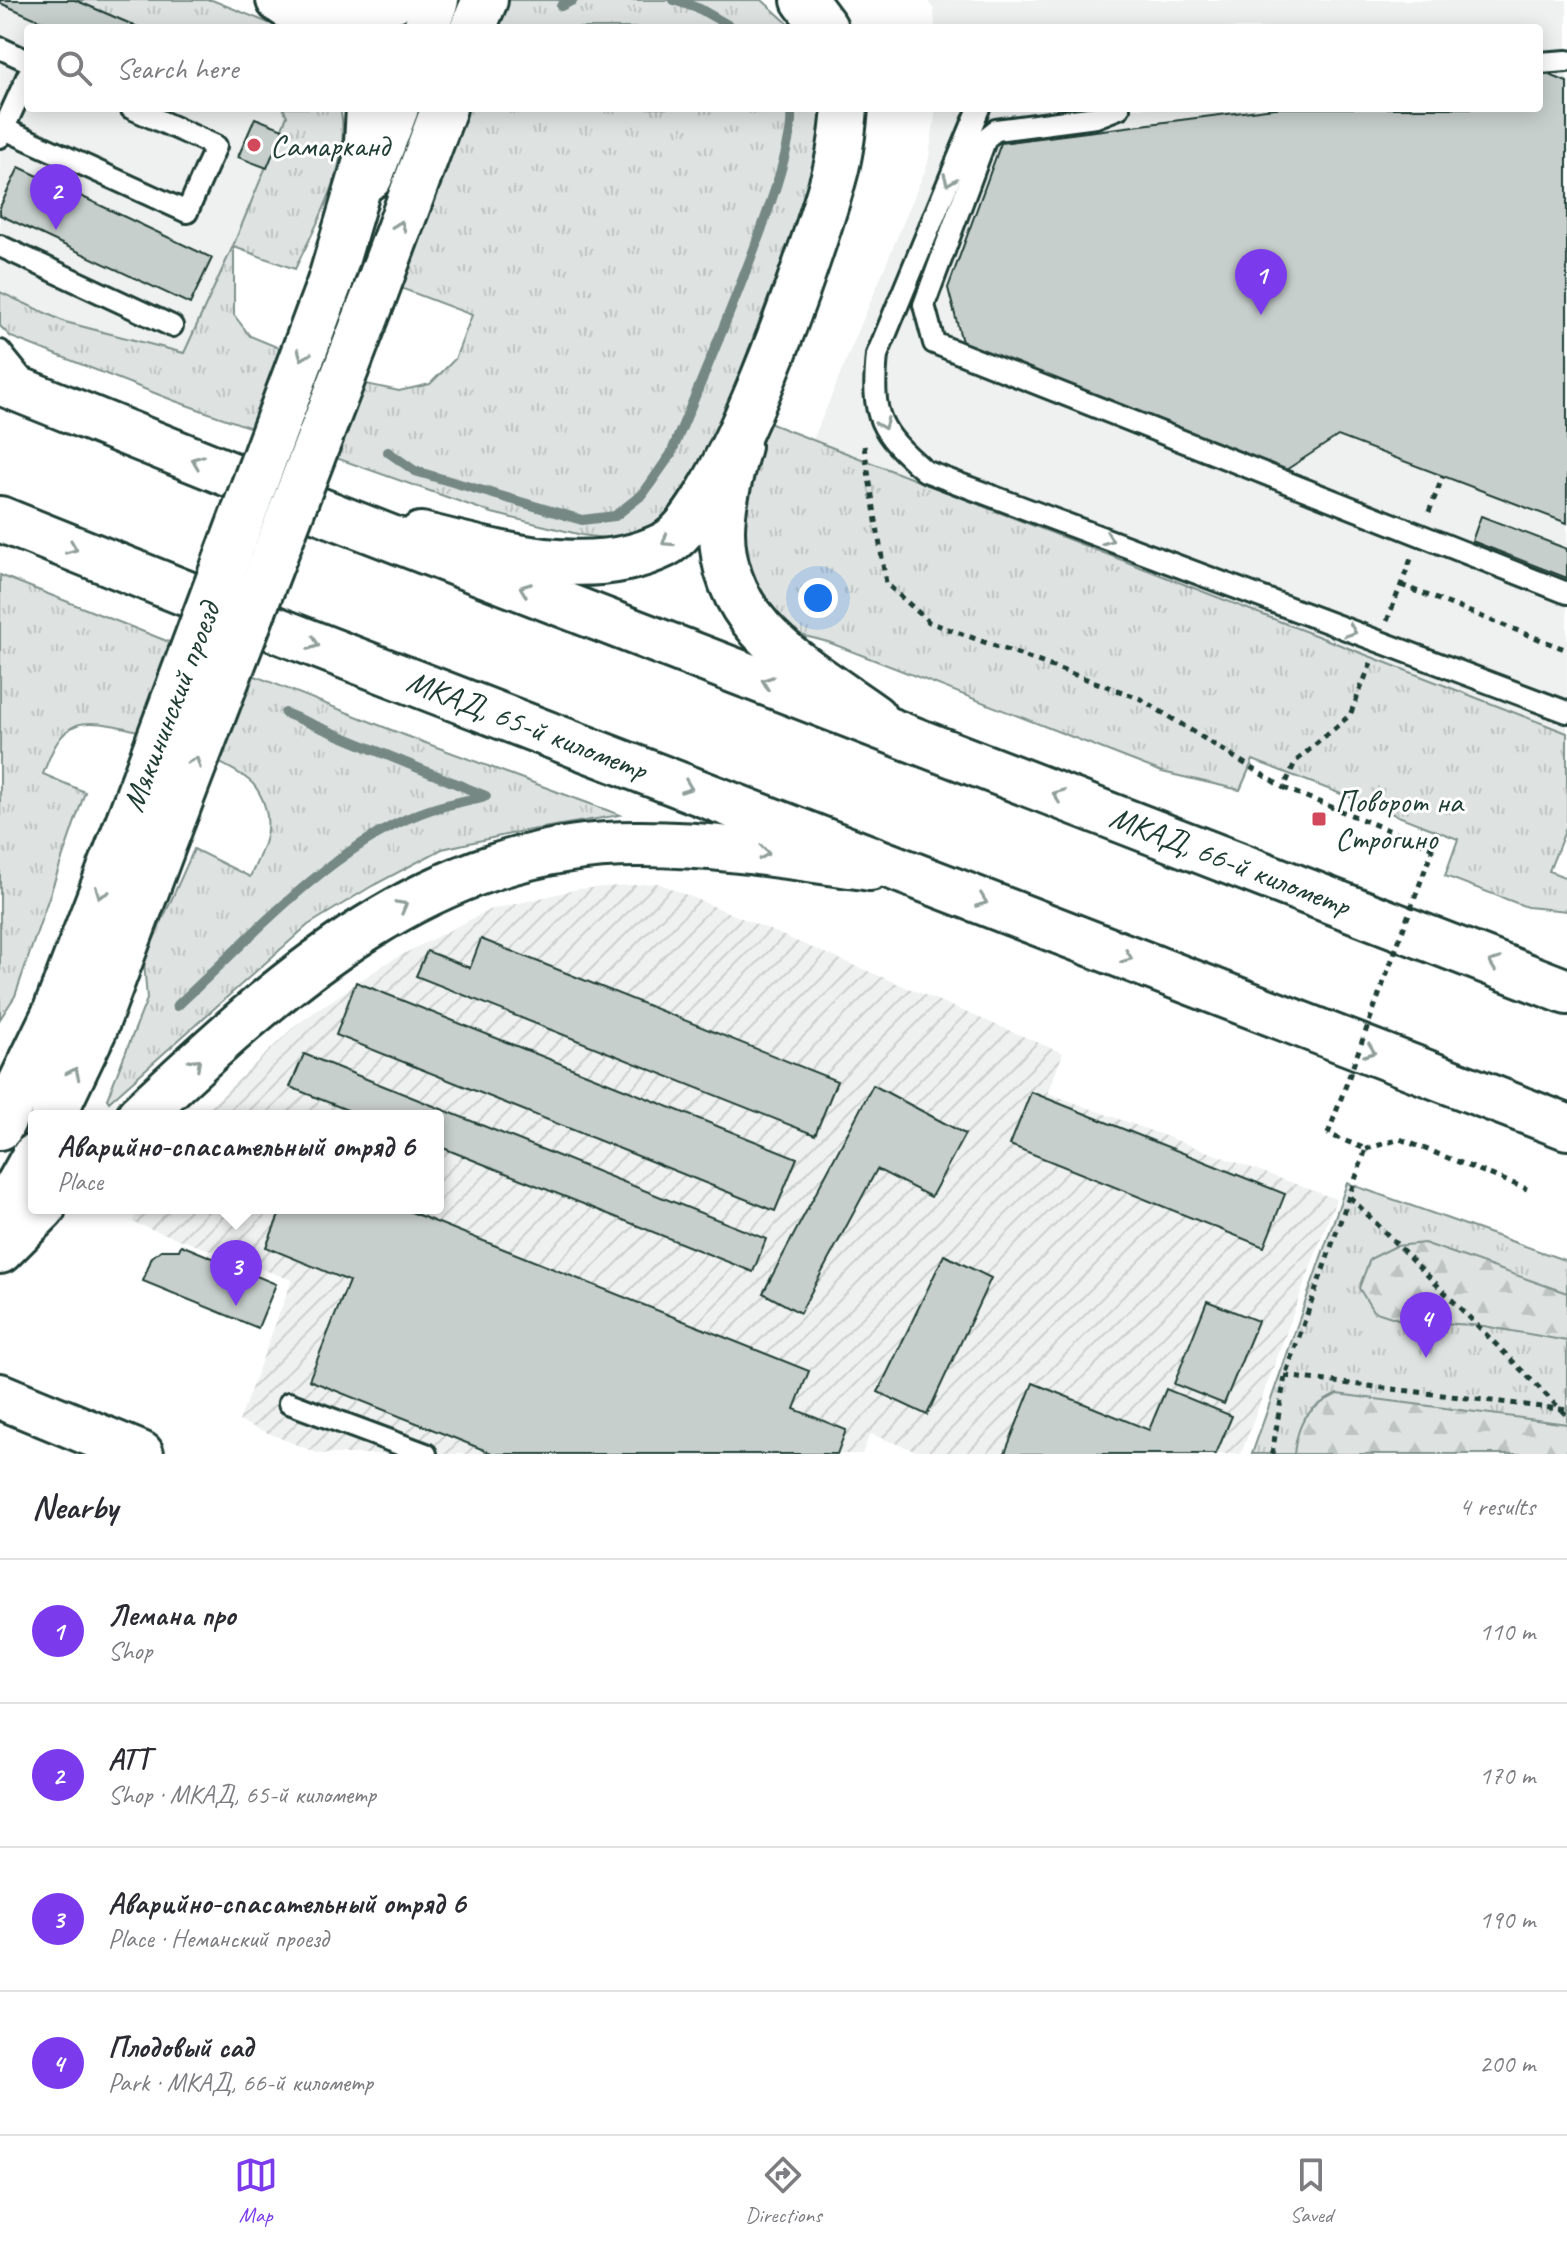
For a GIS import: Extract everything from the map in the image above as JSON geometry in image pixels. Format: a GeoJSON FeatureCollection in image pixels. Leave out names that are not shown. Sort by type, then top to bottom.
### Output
{"type":"FeatureCollection","features":[{"type":"Feature","properties":{"kind":"main road"},"geometry":{"type":"LineString","coordinates":[[279,0],[314,24]]}},
{"type":"Feature","properties":{"kind":"main road"},"geometry":{"type":"LineString","coordinates":[[297,0],[308,4],[355,8],[393,0]]}},
{"type":"Feature","properties":{"kind":"main road"},"geometry":{"type":"LineString","coordinates":[[427,24],[436,0]]}},
{"type":"Feature","properties":{"kind":"main road"},"geometry":{"type":"LineString","coordinates":[[804,0],[822,24]]}},
{"type":"Feature","properties":{"kind":"main road"},"geometry":{"type":"LineString","coordinates":[[330,282],[366,161],[369,112]]}},
{"type":"Feature","properties":{"kind":"main road"},"geometry":{"type":"LineString","coordinates":[[330,282],[394,112]]}},
{"type":"Feature","properties":{"kind":"main road","name":"Мякининский проезд"},"geometry":{"type":"LineString","coordinates":[[3,1128],[55,1013],[148,827],[373,299],[443,112]]}},
{"type":"Feature","properties":{"kind":"main road"},"geometry":{"type":"LineString","coordinates":[[321,511],[496,552],[567,563],[625,560],[668,544],[694,519],[718,481],[741,433],[834,178],[844,112]]}},
{"type":"Feature","properties":{"kind":"main road","name":"Мякининский проезд"},"geometry":{"type":"LineString","coordinates":[[56,1110],[94,1030],[148,827],[330,282]]}},
{"type":"Feature","properties":{"kind":"main road"},"geometry":{"type":"LineString","coordinates":[[19,390],[321,511],[892,731]]}},
{"type":"Feature","properties":{"kind":"main road"},"geometry":{"type":"LineString","coordinates":[[741,433],[722,530],[727,573],[745,613],[780,648],[892,731]]}},
{"type":"Feature","properties":{"kind":"main road","name":"МКАД, 65-й километр"},"geometry":{"type":"LineString","coordinates":[[0,519],[275,629],[1567,1127]]}},
{"type":"Feature","properties":{"kind":"main road","name":"МКАД, 66-й километр"},"geometry":{"type":"LineString","coordinates":[[892,731],[1567,992]]}},
{"type":"Feature","properties":{"kind":"main road"},"geometry":{"type":"LineString","coordinates":[[146,1110],[293,979],[370,923],[432,890],[508,862],[640,843],[738,850],[909,873]]}},
{"type":"Feature","properties":{"kind":"main road"},"geometry":{"type":"LineString","coordinates":[[0,1251],[22,1188]]}},
{"type":"Feature","properties":{"kind":"main road"},"geometry":{"type":"LineString","coordinates":[[0,1396],[141,1454]]}},
{"type":"Feature","properties":{"kind":"lane"},"geometry":{"type":"LineString","coordinates":[[0,48],[24,59]]}},
{"type":"Feature","properties":{"kind":"lane"},"geometry":{"type":"LineString","coordinates":[[1543,63],[1567,61]]}},
{"type":"Feature","properties":{"kind":"lane"},"geometry":{"type":"LineString","coordinates":[[24,83],[1,131],[187,212],[216,146],[140,112]]}},
{"type":"Feature","properties":{"kind":"lane"},"geometry":{"type":"LineString","coordinates":[[977,112],[877,355],[873,398],[889,440],[925,471],[1567,712]]}},
{"type":"Feature","properties":{"kind":"lane"},"geometry":{"type":"LineString","coordinates":[[1109,112],[1096,117],[996,130],[986,138],[924,305],[934,343],[1567,593]]}},
{"type":"Feature","properties":{"kind":"lane"},"geometry":{"type":"LineString","coordinates":[[0,246],[172,326]]}},
{"type":"Feature","properties":{"kind":"lane"},"geometry":{"type":"LineString","coordinates":[[0,351],[19,390]]}},
{"type":"Feature","properties":{"kind":"lane"},"geometry":{"type":"LineString","coordinates":[[289,1403],[426,1454]]}},
{"type":"Feature","properties":{"kind":"path"},"geometry":{"type":"LineString","coordinates":[[873,398],[862,433],[886,583],[929,622],[1139,698],[1284,788],[1433,848],[1328,1134],[1366,1149],[1400,1139],[1527,1189]]}},
{"type":"Feature","properties":{"kind":"path"},"geometry":{"type":"LineString","coordinates":[[1284,788],[1295,762],[1350,715],[1443,476]]}},
{"type":"Feature","properties":{"kind":"path"},"geometry":{"type":"LineString","coordinates":[[1401,585],[1567,650]]}},
{"type":"Feature","properties":{"kind":"path"},"geometry":{"type":"LineString","coordinates":[[1272,1454],[1285,1376],[1366,1149]]}},
{"type":"Feature","properties":{"kind":"path"},"geometry":{"type":"LineString","coordinates":[[1350,1197],[1567,1416]]}},
{"type":"Feature","properties":{"kind":"path"},"geometry":{"type":"LineString","coordinates":[[1285,1376],[1567,1410]]}},
{"type":"Feature","properties":{"kind":"shaded area"},"geometry":{"type":"Polygon","coordinates":[[[0,0],[75,0],[131,24],[24,24],[24,112],[285,112],[287,116],[267,168],[184,353],[65,322],[0,292],[0,0]]]}},
{"type":"Feature","properties":{"kind":"shaded area"},"geometry":{"type":"Polygon","coordinates":[[[927,0],[1567,0],[1567,733],[813,440],[928,163],[935,112],[1543,112],[1543,24],[935,24],[934,10],[927,0]]]}},
{"type":"Feature","properties":{"kind":"shaded area"},"geometry":{"type":"Polygon","coordinates":[[[658,883],[1063,1053],[1048,1093],[1336,1199],[1241,1454],[925,1454],[870,1434],[862,1454],[319,1454],[239,1421],[292,1280],[132,1222],[137,1214],[444,1214],[444,1110],[207,1110],[297,1024],[388,962],[489,910],[578,889],[658,883]]]}},
{"type":"Feature","properties":{"kind":"green space"},"geometry":{"type":"Polygon","coordinates":[[[75,0],[212,0],[271,24],[131,24],[75,0]]]}},
{"type":"Feature","properties":{"kind":"green space"},"geometry":{"type":"Polygon","coordinates":[[[500,0],[762,0],[789,24],[489,24],[500,0]]]}},
{"type":"Feature","properties":{"kind":"green space"},"geometry":{"type":"Polygon","coordinates":[[[285,112],[341,112],[343,129],[338,170],[323,211],[295,269],[234,247],[234,315],[250,336],[366,384],[399,391],[430,384],[455,359],[472,315],[390,284],[455,112],[827,112],[821,158],[706,462],[660,526],[626,541],[582,535],[492,513],[175,401],[11,337],[0,326],[0,292],[65,322],[184,353],[287,116],[285,112]]]}},
{"type":"Feature","properties":{"kind":"green space"},"geometry":{"type":"Polygon","coordinates":[[[769,423],[1567,733],[1567,826],[1549,871],[1567,878],[1567,911],[1527,907],[1445,876],[1458,839],[1253,760],[1240,790],[1162,772],[828,642],[785,631],[751,580],[741,545],[747,491],[769,423]]]}},
{"type":"Feature","properties":{"kind":"green space"},"geometry":{"type":"Polygon","coordinates":[[[0,575],[404,735],[620,815],[442,849],[372,886],[308,925],[109,1102],[107,1099],[147,999],[144,961],[194,849],[250,877],[264,843],[267,816],[261,796],[250,781],[192,750],[114,725],[93,723],[70,729],[55,746],[43,774],[85,792],[15,996],[0,1019],[0,575]]]}},
{"type":"Feature","properties":{"kind":"green space"},"geometry":{"type":"Polygon","coordinates":[[[1347,1183],[1567,1261],[1567,1454],[1252,1454],[1347,1183]]]}},
{"type":"Feature","properties":{"kind":"green space"},"geometry":{"type":"Polygon","coordinates":[[[1424,1243],[1567,1293],[1567,1341],[1484,1326],[1401,1320],[1373,1311],[1359,1288],[1370,1259],[1396,1246],[1424,1243]]]}},
{"type":"Feature","properties":{"kind":"green space"},"geometry":{"type":"Polygon","coordinates":[[[1337,1394],[1567,1424],[1567,1454],[1294,1454],[1298,1432],[1306,1417],[1318,1405],[1337,1394]]]}},
{"type":"Feature","properties":{"kind":"building"},"geometry":{"type":"Polygon","coordinates":[[[0,0],[75,0],[131,24],[48,24],[0,3],[0,0]]]}},
{"type":"Feature","properties":{"kind":"building"},"geometry":{"type":"Polygon","coordinates":[[[1543,73],[1567,82],[1567,523],[1338,436],[1286,470],[962,342],[948,288],[1001,143],[1243,112],[1543,112],[1543,73]]]}},
{"type":"Feature","properties":{"kind":"building"},"geometry":{"type":"Polygon","coordinates":[[[255,118],[283,129],[267,168],[238,157],[255,118]]]}},
{"type":"Feature","properties":{"kind":"building"},"geometry":{"type":"Polygon","coordinates":[[[19,167],[212,258],[190,304],[0,215],[0,207],[19,167]]]}},
{"type":"Feature","properties":{"kind":"building"},"geometry":{"type":"Polygon","coordinates":[[[1481,516],[1567,549],[1567,578],[1472,541],[1481,516]]]}},
{"type":"Feature","properties":{"kind":"building"},"geometry":{"type":"Polygon","coordinates":[[[481,939],[837,1081],[815,1135],[416,976],[427,951],[470,968],[481,939]]]}},
{"type":"Feature","properties":{"kind":"building"},"geometry":{"type":"Polygon","coordinates":[[[356,982],[797,1158],[775,1211],[336,1035],[356,982]]]}},
{"type":"Feature","properties":{"kind":"building"},"geometry":{"type":"Polygon","coordinates":[[[304,1054],[444,1110],[347,1110],[290,1087],[304,1054]]]}},
{"type":"Feature","properties":{"kind":"building"},"geometry":{"type":"Polygon","coordinates":[[[873,1085],[965,1134],[931,1197],[877,1169],[800,1313],[763,1293],[873,1085]]]}},
{"type":"Feature","properties":{"kind":"building"},"geometry":{"type":"Polygon","coordinates":[[[1031,1092],[1285,1194],[1264,1247],[1010,1145],[1031,1092]]]}},
{"type":"Feature","properties":{"kind":"building"},"geometry":{"type":"Polygon","coordinates":[[[444,1110],[766,1239],[753,1272],[444,1148],[444,1110]]]}},
{"type":"Feature","properties":{"kind":"building"},"geometry":{"type":"Polygon","coordinates":[[[280,1214],[416,1214],[809,1371],[794,1409],[846,1430],[837,1454],[494,1454],[309,1380],[349,1281],[266,1247],[280,1214]]]}},
{"type":"Feature","properties":{"kind":"building"},"geometry":{"type":"Polygon","coordinates":[[[181,1245],[276,1284],[258,1328],[143,1281],[152,1257],[161,1250],[179,1250],[181,1245]]]}},
{"type":"Feature","properties":{"kind":"building"},"geometry":{"type":"Polygon","coordinates":[[[944,1255],[991,1278],[927,1415],[878,1392],[944,1255]]]}},
{"type":"Feature","properties":{"kind":"building"},"geometry":{"type":"Polygon","coordinates":[[[1207,1301],[1258,1321],[1224,1404],[1174,1384],[1207,1301]]]}},
{"type":"Feature","properties":{"kind":"building"},"geometry":{"type":"Polygon","coordinates":[[[1033,1383],[1149,1430],[1166,1389],[1232,1416],[1216,1454],[1007,1454],[1033,1383]]]}},
{"type":"Feature","properties":{"kind":"waterway"},"geometry":{"type":"LineString","coordinates":[[561,6],[573,0]]}},
{"type":"Feature","properties":{"kind":"waterway"},"geometry":{"type":"LineString","coordinates":[[674,0],[700,9],[726,24]]}},
{"type":"Feature","properties":{"kind":"waterway"},"geometry":{"type":"LineString","coordinates":[[388,452],[415,471],[582,520],[615,516],[643,494],[671,454],[744,276],[780,172],[790,132],[790,112]]}},
{"type":"Feature","properties":{"kind":"waterway"},"geometry":{"type":"LineString","coordinates":[[177,1006],[328,867],[396,824],[432,809],[486,796],[285,713]]}},
{"type":"Feature","properties":{"kind":"place","name":"Самарканд"},"geometry":{"type":"Point","coordinates":[254,145]}},
{"type":"Feature","properties":{"kind":"place","name":"АТТ"},"geometry":{"type":"Point","coordinates":[56,230]}},
{"type":"Feature","properties":{"kind":"place","name":"Лемана про"},"geometry":{"type":"Point","coordinates":[1261,315]}},
{"type":"Feature","properties":{"kind":"place","name":"Поворот на Строгино"},"geometry":{"type":"Point","coordinates":[1319,819]}},
{"type":"Feature","properties":{"kind":"place","name":"Аварийно-спасательный отряд 6"},"geometry":{"type":"Point","coordinates":[236,1306]}},
{"type":"Feature","properties":{"kind":"place","name":"Плодовый сад"},"geometry":{"type":"Point","coordinates":[1426,1358]}}]}
